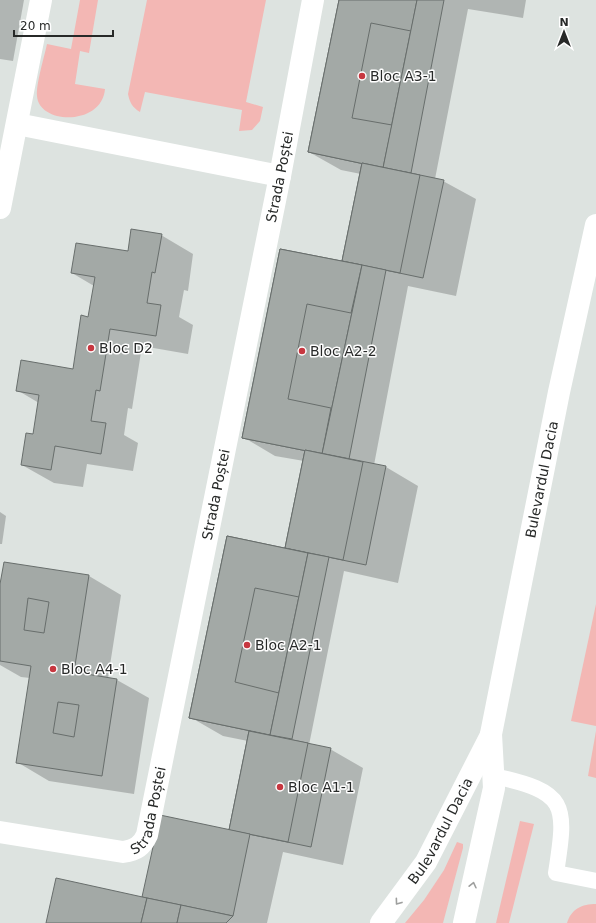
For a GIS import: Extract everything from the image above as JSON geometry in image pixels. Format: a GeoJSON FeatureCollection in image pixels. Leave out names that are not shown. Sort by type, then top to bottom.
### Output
{"type":"FeatureCollection","features":[{"type":"Feature","properties":{"kind":"street"},"geometry":{"type":"LineString","coordinates":[[0,208],[42,0]]}},
{"type":"Feature","properties":{"kind":"street","name":"Strada Poștei"},"geometry":{"type":"LineString","coordinates":[[0,832],[123,852],[133,851],[143,844],[147,835],[280,176],[313,0]]}},
{"type":"Feature","properties":{"kind":"street"},"geometry":{"type":"LineString","coordinates":[[17,124],[280,176]]}},
{"type":"Feature","properties":{"kind":"street","name":"Bulevardul Dacia"},"geometry":{"type":"LineString","coordinates":[[464,923],[494,788],[491,734],[559,392],[596,225]]}},
{"type":"Feature","properties":{"kind":"street","name":"Bulevardul Dacia"},"geometry":{"type":"LineString","coordinates":[[381,923],[426,862],[491,734]]}},
{"type":"Feature","properties":{"kind":"lane"},"geometry":{"type":"LineString","coordinates":[[494,776],[529,784],[544,791],[556,802],[561,814],[561,838],[556,873],[596,881]]}},
{"type":"Feature","properties":{"kind":"shaded area"},"geometry":{"type":"Polygon","coordinates":[[[80,0],[98,0],[89,53],[80,51],[75,84],[105,89],[101,101],[93,110],[83,115],[71,117],[59,116],[48,112],[40,106],[37,96],[39,78],[47,44],[71,49],[80,0]]]}},
{"type":"Feature","properties":{"kind":"shaded area"},"geometry":{"type":"Polygon","coordinates":[[[147,0],[266,0],[246,102],[263,107],[260,121],[252,130],[239,131],[242,110],[145,92],[140,112],[133,106],[128,94],[147,0]]]}},
{"type":"Feature","properties":{"kind":"shaded area"},"geometry":{"type":"Polygon","coordinates":[[[596,604],[596,726],[571,721],[596,604]]]}},
{"type":"Feature","properties":{"kind":"shaded area"},"geometry":{"type":"Polygon","coordinates":[[[596,731],[596,778],[588,776],[596,731]]]}},
{"type":"Feature","properties":{"kind":"shaded area"},"geometry":{"type":"Polygon","coordinates":[[[520,821],[534,824],[509,923],[496,923],[520,821]]]}},
{"type":"Feature","properties":{"kind":"shaded area"},"geometry":{"type":"Polygon","coordinates":[[[457,842],[463,844],[463,848],[443,923],[405,923],[424,900],[444,870],[457,842]]]}},
{"type":"Feature","properties":{"kind":"shaded area"},"geometry":{"type":"Polygon","coordinates":[[[596,904],[596,923],[567,923],[571,914],[578,908],[596,904]]]}},
{"type":"Feature","properties":{"kind":"building","name":"Bloc A3-1"},"geometry":{"type":"Polygon","coordinates":[[[339,0],[417,0],[383,168],[308,152],[339,0]]]}},
{"type":"Feature","properties":{"kind":"building","name":"Bloc A3-1"},"geometry":{"type":"Polygon","coordinates":[[[339,0],[417,0],[411,31],[371,23],[352,118],[392,125],[383,168],[308,152],[339,0]]]}},
{"type":"Feature","properties":{"kind":"building"},"geometry":{"type":"Polygon","coordinates":[[[417,0],[444,0],[411,173],[383,168],[417,0]]]}},
{"type":"Feature","properties":{"kind":"building"},"geometry":{"type":"Polygon","coordinates":[[[362,163],[444,180],[423,278],[342,261],[362,163]]]}},
{"type":"Feature","properties":{"kind":"building"},"geometry":{"type":"Polygon","coordinates":[[[362,163],[420,175],[400,273],[342,261],[362,163]]]}},
{"type":"Feature","properties":{"kind":"building","name":"Bloc D2"},"geometry":{"type":"Polygon","coordinates":[[[131,229],[162,234],[155,273],[152,272],[147,303],[161,305],[156,336],[110,329],[100,391],[96,390],[91,421],[106,423],[101,454],[55,446],[51,470],[21,465],[26,433],[33,434],[39,395],[16,391],[21,360],[73,369],[81,315],[88,317],[95,277],[71,273],[76,243],[128,251],[131,229]]]}},
{"type":"Feature","properties":{"kind":"building","name":"Bloc A2-2"},"geometry":{"type":"Polygon","coordinates":[[[280,249],[362,265],[322,454],[242,438],[280,249]]]}},
{"type":"Feature","properties":{"kind":"building","name":"Bloc A2-2"},"geometry":{"type":"Polygon","coordinates":[[[280,249],[362,265],[351,313],[307,304],[288,399],[331,408],[322,454],[242,438],[280,249]]]}},
{"type":"Feature","properties":{"kind":"building"},"geometry":{"type":"Polygon","coordinates":[[[362,265],[386,270],[349,459],[322,454],[362,265]]]}},
{"type":"Feature","properties":{"kind":"building"},"geometry":{"type":"Polygon","coordinates":[[[305,450],[386,466],[366,565],[285,548],[305,450]]]}},
{"type":"Feature","properties":{"kind":"building"},"geometry":{"type":"Polygon","coordinates":[[[305,450],[363,462],[343,560],[285,548],[305,450]]]}},
{"type":"Feature","properties":{"kind":"building","name":"Bloc A2-1"},"geometry":{"type":"Polygon","coordinates":[[[227,536],[308,553],[270,735],[189,718],[227,536]]]}},
{"type":"Feature","properties":{"kind":"building","name":"Bloc A2-1"},"geometry":{"type":"Polygon","coordinates":[[[227,536],[308,553],[299,597],[255,588],[235,682],[279,693],[270,735],[189,718],[227,536]]]}},
{"type":"Feature","properties":{"kind":"building"},"geometry":{"type":"Polygon","coordinates":[[[308,553],[329,557],[292,739],[270,735],[308,553]]]}},
{"type":"Feature","properties":{"kind":"building","name":"Bloc A4-1"},"geometry":{"type":"Polygon","coordinates":[[[4,562],[89,575],[74,672],[117,679],[102,776],[16,763],[31,666],[0,661],[0,584],[4,562]]]}},
{"type":"Feature","properties":{"kind":"building"},"geometry":{"type":"Polygon","coordinates":[[[28,598],[49,602],[44,633],[24,630],[28,598]]]}},
{"type":"Feature","properties":{"kind":"building"},"geometry":{"type":"Polygon","coordinates":[[[58,702],[79,705],[74,737],[53,733],[58,702]]]}},
{"type":"Feature","properties":{"kind":"building","name":"Bloc A1-1"},"geometry":{"type":"Polygon","coordinates":[[[249,731],[331,748],[311,847],[229,830],[249,731]]]}},
{"type":"Feature","properties":{"kind":"building","name":"Bloc A1-1"},"geometry":{"type":"Polygon","coordinates":[[[249,731],[308,743],[288,842],[229,830],[249,731]]]}},
{"type":"Feature","properties":{"kind":"building"},"geometry":{"type":"Polygon","coordinates":[[[160,815],[250,834],[233,916],[142,897],[160,815]]]}},
{"type":"Feature","properties":{"kind":"building"},"geometry":{"type":"Polygon","coordinates":[[[56,878],[147,898],[141,923],[46,923],[56,878]]]}},
{"type":"Feature","properties":{"kind":"building"},"geometry":{"type":"Polygon","coordinates":[[[147,898],[181,905],[177,923],[141,923],[147,898]]]}},
{"type":"Feature","properties":{"kind":"building"},"geometry":{"type":"Polygon","coordinates":[[[181,905],[233,916],[226,923],[177,923],[181,905]]]}},
{"type":"Feature","properties":{"kind":"place","name":"Bloc A3-1"},"geometry":{"type":"Point","coordinates":[362,76]}},
{"type":"Feature","properties":{"kind":"place","name":"Bloc D2"},"geometry":{"type":"Point","coordinates":[91,348]}},
{"type":"Feature","properties":{"kind":"place","name":"Bloc A2-2"},"geometry":{"type":"Point","coordinates":[302,351]}},
{"type":"Feature","properties":{"kind":"place","name":"Bloc A2-1"},"geometry":{"type":"Point","coordinates":[247,645]}},
{"type":"Feature","properties":{"kind":"place","name":"Bloc A4-1"},"geometry":{"type":"Point","coordinates":[53,669]}},
{"type":"Feature","properties":{"kind":"place","name":"Bloc A1-1"},"geometry":{"type":"Point","coordinates":[280,787]}}]}
